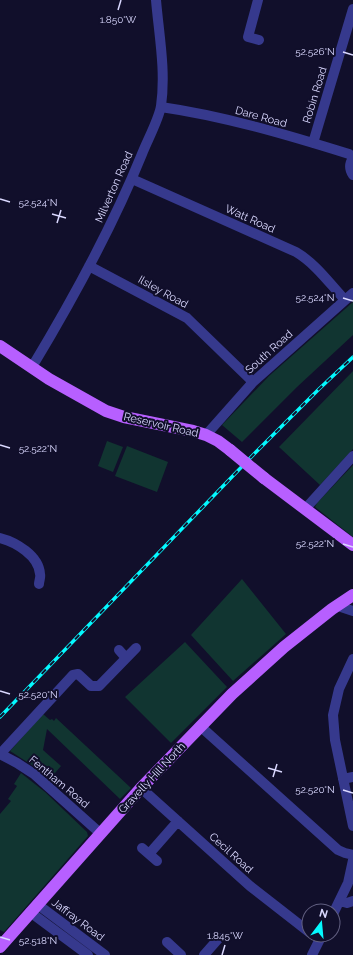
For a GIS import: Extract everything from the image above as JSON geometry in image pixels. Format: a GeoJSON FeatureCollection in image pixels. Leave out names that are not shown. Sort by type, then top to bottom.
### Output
{"type":"FeatureCollection","features":[{"type":"Feature","properties":{"kind":"main road","name":"Reservoir Road"},"geometry":{"type":"LineString","coordinates":[[0,346],[71,392],[106,410],[124,417],[193,431],[218,441],[264,478],[353,545]]}},
{"type":"Feature","properties":{"kind":"main road","name":"Gravelly Hill North"},"geometry":{"type":"LineString","coordinates":[[1,944],[141,788],[200,726],[245,682],[284,647],[316,621],[353,595]]}},
{"type":"Feature","properties":{"kind":"main road","name":"Gravelly Hill North"},"geometry":{"type":"LineString","coordinates":[[316,621],[341,607],[353,604]]}},
{"type":"Feature","properties":{"kind":"street","name":"Milverton Road"},"geometry":{"type":"LineString","coordinates":[[32,367],[89,266],[111,223],[132,179],[161,107],[162,73],[156,0]]}},
{"type":"Feature","properties":{"kind":"street"},"geometry":{"type":"LineString","coordinates":[[258,0],[248,37],[260,40]]}},
{"type":"Feature","properties":{"kind":"street","name":"Robin Road"},"geometry":{"type":"LineString","coordinates":[[313,143],[349,41],[353,9]]}},
{"type":"Feature","properties":{"kind":"street","name":"Dare Road"},"geometry":{"type":"LineString","coordinates":[[161,107],[215,117],[349,154],[353,158],[350,168],[353,175]]}},
{"type":"Feature","properties":{"kind":"street","name":"Watt Road"},"geometry":{"type":"LineString","coordinates":[[132,179],[301,255],[349,297]]}},
{"type":"Feature","properties":{"kind":"street","name":"Ilsley Road"},"geometry":{"type":"LineString","coordinates":[[89,266],[182,315],[192,322],[253,382]]}},
{"type":"Feature","properties":{"kind":"street","name":"South Road"},"geometry":{"type":"LineString","coordinates":[[206,435],[253,382],[349,297]]}},
{"type":"Feature","properties":{"kind":"street"},"geometry":{"type":"LineString","coordinates":[[305,509],[353,456]]}},
{"type":"Feature","properties":{"kind":"street"},"geometry":{"type":"LineString","coordinates":[[0,538],[19,546],[30,554],[43,577]]}},
{"type":"Feature","properties":{"kind":"street"},"geometry":{"type":"LineString","coordinates":[[341,607],[353,611]]}},
{"type":"Feature","properties":{"kind":"street"},"geometry":{"type":"LineString","coordinates":[[0,754],[73,675],[78,674],[91,686],[99,686],[136,648]]}},
{"type":"Feature","properties":{"kind":"street"},"geometry":{"type":"LineString","coordinates":[[119,650],[126,658]]}},
{"type":"Feature","properties":{"kind":"street"},"geometry":{"type":"LineString","coordinates":[[353,659],[339,689],[333,715],[335,740],[348,778],[353,826]]}},
{"type":"Feature","properties":{"kind":"street"},"geometry":{"type":"LineString","coordinates":[[200,726],[338,850],[345,854],[353,855]]}},
{"type":"Feature","properties":{"kind":"street","name":"Fentham Road"},"geometry":{"type":"LineString","coordinates":[[0,754],[34,774],[100,833]]}},
{"type":"Feature","properties":{"kind":"street","name":"Cecil Road"},"geometry":{"type":"LineString","coordinates":[[141,788],[250,886],[301,926]]}},
{"type":"Feature","properties":{"kind":"street"},"geometry":{"type":"LineString","coordinates":[[149,854],[178,821]]}},
{"type":"Feature","properties":{"kind":"street"},"geometry":{"type":"LineString","coordinates":[[353,860],[348,882],[340,901],[347,903],[353,901]]}},
{"type":"Feature","properties":{"kind":"street","name":"Jaffray Road"},"geometry":{"type":"LineString","coordinates":[[34,908],[88,955]]}},
{"type":"Feature","properties":{"kind":"street","name":"Jaffray Road"},"geometry":{"type":"LineString","coordinates":[[34,908],[105,955]]}},
{"type":"Feature","properties":{"kind":"street"},"geometry":{"type":"LineString","coordinates":[[204,955],[219,938]]}},
{"type":"Feature","properties":{"kind":"street"},"geometry":{"type":"LineString","coordinates":[[167,942],[182,955]]}},
{"type":"Feature","properties":{"kind":"street"},"geometry":{"type":"LineString","coordinates":[[312,955],[316,943]]}},
{"type":"Feature","properties":{"kind":"green space"},"geometry":{"type":"Polygon","coordinates":[[[353,302],[353,335],[297,387],[242,442],[222,425],[269,376],[353,302]]]}},
{"type":"Feature","properties":{"kind":"green space"},"geometry":{"type":"Polygon","coordinates":[[[353,371],[353,449],[320,485],[279,447],[353,371]]]}},
{"type":"Feature","properties":{"kind":"green space"},"geometry":{"type":"Polygon","coordinates":[[[107,441],[123,447],[113,472],[98,466],[107,441]]]}},
{"type":"Feature","properties":{"kind":"green space"},"geometry":{"type":"Polygon","coordinates":[[[127,446],[168,462],[157,492],[115,476],[127,446]]]}},
{"type":"Feature","properties":{"kind":"green space"},"geometry":{"type":"Polygon","coordinates":[[[353,465],[353,537],[315,507],[317,503],[353,465]]]}},
{"type":"Feature","properties":{"kind":"green space"},"geometry":{"type":"Polygon","coordinates":[[[242,579],[286,634],[233,681],[191,635],[242,579]]]}},
{"type":"Feature","properties":{"kind":"green space"},"geometry":{"type":"Polygon","coordinates":[[[185,642],[227,687],[171,743],[125,697],[185,642]]]}},
{"type":"Feature","properties":{"kind":"green space"},"geometry":{"type":"Polygon","coordinates":[[[43,714],[50,720],[52,719],[54,721],[56,718],[131,788],[120,799],[47,729],[43,750],[61,766],[49,780],[38,769],[10,751],[43,714]]]}},
{"type":"Feature","properties":{"kind":"green space"},"geometry":{"type":"Polygon","coordinates":[[[21,773],[45,792],[87,832],[88,836],[4,932],[0,930],[0,814],[11,801],[8,799],[17,786],[14,784],[21,773]]]}},
{"type":"Feature","properties":{"kind":"railway"},"geometry":{"type":"LineString","coordinates":[[0,717],[256,452],[353,357]]}}]}
